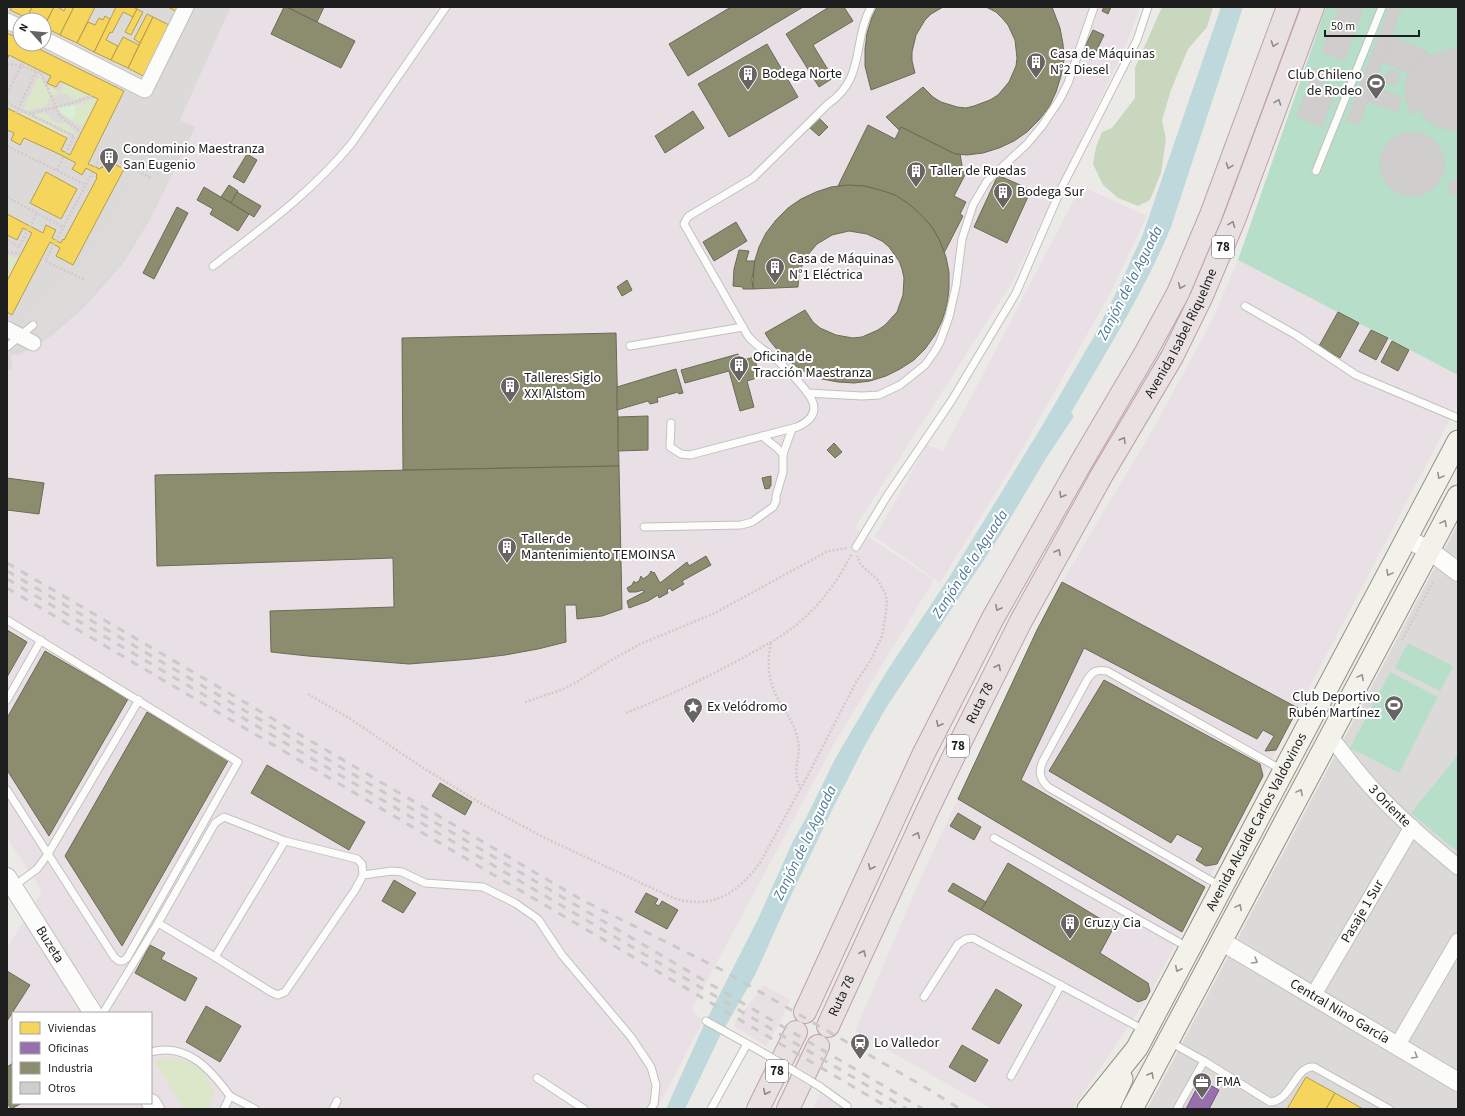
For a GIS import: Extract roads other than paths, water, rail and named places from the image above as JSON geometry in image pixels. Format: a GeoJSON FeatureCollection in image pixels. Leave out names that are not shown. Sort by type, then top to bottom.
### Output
{"type":"FeatureCollection","features":[{"type":"Feature","properties":{"kind":"highway","name":"Avenida Isabel Riquelme"},"geometry":{"type":"LineString","coordinates":[[1082,461],[1146,352],[1178,293],[1211,215],[1288,7]]}},
{"type":"Feature","properties":{"kind":"highway","name":"Avenida Isabel Riquelme"},"geometry":{"type":"LineString","coordinates":[[1103,473],[1172,357],[1204,292],[1234,220],[1313,7]]}},
{"type":"Feature","properties":{"kind":"highway","name":"Ruta 78"},"geometry":{"type":"LineString","coordinates":[[805,1012],[893,820],[958,685],[996,611],[1082,461]]}},
{"type":"Feature","properties":{"kind":"highway","name":"Ruta 78"},"geometry":{"type":"LineString","coordinates":[[828,1026],[966,730],[1021,621],[1103,473]]}},
{"type":"Feature","properties":{"kind":"highway","name":"78"},"geometry":{"type":"LineString","coordinates":[[758,1109],[796,1032]]}},
{"type":"Feature","properties":{"kind":"highway","name":"78"},"geometry":{"type":"LineString","coordinates":[[788,1109],[818,1046]]}},
{"type":"Feature","properties":{"kind":"main road","name":"Avenida Alcalde Carlos Valdovinos"},"geometry":{"type":"LineString","coordinates":[[1088,1109],[1141,1039],[1458,441]]}},
{"type":"Feature","properties":{"kind":"main road","name":"Avenida Alcalde Carlos Valdovinos"},"geometry":{"type":"LineString","coordinates":[[1132,1109],[1169,1042],[1221,941],[1458,496]]}},
{"type":"Feature","properties":{"kind":"main road"},"geometry":{"type":"LineString","coordinates":[[1219,892],[1215,916],[1221,941]]}},
{"type":"Feature","properties":{"kind":"main road"},"geometry":{"type":"LineString","coordinates":[[1108,1109],[1141,1039]]}},
{"type":"Feature","properties":{"kind":"street"},"geometry":{"type":"LineString","coordinates":[[52,43],[145,90],[186,7]]}},
{"type":"Feature","properties":{"kind":"street"},"geometry":{"type":"LineString","coordinates":[[13,332],[33,343]]}},
{"type":"Feature","properties":{"kind":"street"},"geometry":{"type":"LineString","coordinates":[[1407,538],[1429,550],[1458,572]]}},
{"type":"Feature","properties":{"kind":"street","name":"3 Oriente"},"geometry":{"type":"LineString","coordinates":[[1330,736],[1371,788],[1412,828],[1458,867]]}},
{"type":"Feature","properties":{"kind":"street","name":"Pasaje 1 Sur"},"geometry":{"type":"LineString","coordinates":[[1313,996],[1412,828]]}},
{"type":"Feature","properties":{"kind":"street","name":"Buzeta"},"geometry":{"type":"LineString","coordinates":[[10,881],[92,1012]]}},
{"type":"Feature","properties":{"kind":"street","name":"Central Nino García"},"geometry":{"type":"LineString","coordinates":[[1221,941],[1458,1082]]}},
{"type":"Feature","properties":{"kind":"street"},"geometry":{"type":"LineString","coordinates":[[1397,1046],[1458,941]]}},
{"type":"Feature","properties":{"kind":"lane"},"geometry":{"type":"LineString","coordinates":[[212,266],[301,197],[339,159],[352,143],[446,7]]}},
{"type":"Feature","properties":{"kind":"lane"},"geometry":{"type":"LineString","coordinates":[[672,424],[670,447],[677,452],[690,455],[792,429],[805,424],[811,417],[814,409],[812,399],[778,361],[753,343],[690,236],[685,227],[685,221],[689,216],[753,178],[843,91],[849,83],[855,69],[860,35],[864,20],[871,7]]}},
{"type":"Feature","properties":{"kind":"lane"},"geometry":{"type":"LineString","coordinates":[[808,393],[862,396],[879,395],[900,385],[909,378],[924,365],[935,351],[940,342],[951,311],[962,239],[974,205],[987,181],[1027,144],[1042,126],[1060,99],[1068,83],[1094,7]]}},
{"type":"Feature","properties":{"kind":"lane"},"geometry":{"type":"LineString","coordinates":[[856,547],[891,490],[952,400],[1016,293],[1061,189],[1137,40],[1148,7]]}},
{"type":"Feature","properties":{"kind":"lane"},"geometry":{"type":"LineString","coordinates":[[1316,171],[1382,7]]}},
{"type":"Feature","properties":{"kind":"lane"},"geometry":{"type":"LineString","coordinates":[[1245,306],[1296,335],[1356,375],[1458,418]]}},
{"type":"Feature","properties":{"kind":"lane"},"geometry":{"type":"LineString","coordinates":[[7,347],[13,332],[33,325]]}},
{"type":"Feature","properties":{"kind":"lane"},"geometry":{"type":"LineString","coordinates":[[630,346],[743,327]]}},
{"type":"Feature","properties":{"kind":"lane"},"geometry":{"type":"LineString","coordinates":[[644,527],[741,525],[752,522],[773,507],[776,501],[783,472],[783,454],[792,429]]}},
{"type":"Feature","properties":{"kind":"lane"},"geometry":{"type":"LineString","coordinates":[[762,436],[783,454]]}},
{"type":"Feature","properties":{"kind":"lane"},"geometry":{"type":"LineString","coordinates":[[7,620],[238,762],[127,958],[123,961],[119,961],[114,957],[7,790]]}},
{"type":"Feature","properties":{"kind":"lane"},"geometry":{"type":"LineString","coordinates":[[7,700],[41,640]]}},
{"type":"Feature","properties":{"kind":"lane"},"geometry":{"type":"LineString","coordinates":[[1219,892],[1048,787],[1043,782],[1040,773],[1042,761],[1087,680],[1091,674],[1100,670],[1107,671],[1284,771]]}},
{"type":"Feature","properties":{"kind":"lane"},"geometry":{"type":"LineString","coordinates":[[10,881],[37,869],[48,854],[139,700]]}},
{"type":"Feature","properties":{"kind":"lane"},"geometry":{"type":"LineString","coordinates":[[105,1012],[158,924],[215,823],[224,817],[284,841],[357,859],[362,864],[364,875],[355,890],[285,992],[278,995],[158,924]]}},
{"type":"Feature","properties":{"kind":"lane"},"geometry":{"type":"LineString","coordinates":[[994,838],[1189,948]]}},
{"type":"Feature","properties":{"kind":"lane"},"geometry":{"type":"LineString","coordinates":[[215,957],[284,841]]}},
{"type":"Feature","properties":{"kind":"lane"},"geometry":{"type":"LineString","coordinates":[[364,875],[392,871],[402,872],[425,883],[483,887],[515,903],[538,919],[562,955],[631,1037],[651,1067],[656,1085],[654,1104],[651,1109]]}},
{"type":"Feature","properties":{"kind":"lane"},"geometry":{"type":"LineString","coordinates":[[924,997],[958,944],[966,939],[973,938],[1061,985],[1141,1039]]}},
{"type":"Feature","properties":{"kind":"lane"},"geometry":{"type":"LineString","coordinates":[[1011,1076],[1061,985]]}},
{"type":"Feature","properties":{"kind":"lane"},"geometry":{"type":"LineString","coordinates":[[706,1021],[819,1086],[847,1106]]}},
{"type":"Feature","properties":{"kind":"lane"},"geometry":{"type":"LineString","coordinates":[[1169,1042],[1204,1061],[1276,1105],[1303,1071],[1309,1067],[1314,1067],[1389,1109]]}},
{"type":"Feature","properties":{"kind":"lane"},"geometry":{"type":"LineString","coordinates":[[711,1109],[746,1044]]}},
{"type":"Feature","properties":{"kind":"lane"},"geometry":{"type":"LineString","coordinates":[[152,1052],[158,1050],[172,1051],[192,1057],[210,1071],[230,1096],[255,1109]]}},
{"type":"Feature","properties":{"kind":"lane"},"geometry":{"type":"LineString","coordinates":[[1177,1109],[1204,1061]]}},
{"type":"Feature","properties":{"kind":"lane"},"geometry":{"type":"LineString","coordinates":[[538,1078],[584,1109]]}},
{"type":"Feature","properties":{"kind":"lane"},"geometry":{"type":"LineString","coordinates":[[224,1109],[230,1096]]}},
{"type":"Feature","properties":{"kind":"lane"},"geometry":{"type":"LineString","coordinates":[[333,1109],[337,1101]]}},
{"type":"Feature","properties":{"kind":"water","name":"Zanjón de la Aguada"},"geometry":{"type":"Polygon","coordinates":[[[1221,7],[1243,7],[1171,227],[1149,275],[1124,322],[1071,413],[1074,416],[1045,460],[1001,534],[886,708],[865,745],[786,906],[755,975],[720,1036],[685,1109],[666,1109],[703,1027],[758,919],[793,841],[835,759],[885,674],[950,576],[1042,426],[1093,338],[1116,293],[1143,234],[1221,7]]]}},
{"type":"Feature","properties":{"kind":"railway"},"geometry":{"type":"LineString","coordinates":[[7,563],[582,900],[722,970],[960,1109]]}},
{"type":"Feature","properties":{"kind":"railway"},"geometry":{"type":"LineString","coordinates":[[7,571],[923,1109]]}},
{"type":"Feature","properties":{"kind":"railway"},"geometry":{"type":"LineString","coordinates":[[7,579],[907,1109]]}},
{"type":"Feature","properties":{"kind":"railway"},"geometry":{"type":"LineString","coordinates":[[7,588],[891,1109]]}},
{"type":"Feature","properties":{"kind":"place","name":"Casa de Máquinas N°2 Diesel"},"geometry":{"type":"Point","coordinates":[1036,79]}},
{"type":"Feature","properties":{"kind":"place","name":"Bodega Norte"},"geometry":{"type":"Point","coordinates":[748,91]}},
{"type":"Feature","properties":{"kind":"place","name":"Club Chileno de Rodeo"},"geometry":{"type":"Point","coordinates":[1376,100]}},
{"type":"Feature","properties":{"kind":"place","name":"Condominio Maestranza San Eugenio"},"geometry":{"type":"Point","coordinates":[109,174]}},
{"type":"Feature","properties":{"kind":"place","name":"Taller de Ruedas"},"geometry":{"type":"Point","coordinates":[916,188]}},
{"type":"Feature","properties":{"kind":"place","name":"Bodega Sur"},"geometry":{"type":"Point","coordinates":[1003,209]}},
{"type":"Feature","properties":{"kind":"place","name":"Casa de Máquinas N°1 Eléctrica"},"geometry":{"type":"Point","coordinates":[775,284]}},
{"type":"Feature","properties":{"kind":"place","name":"Oficina de Tracción Maestranza"},"geometry":{"type":"Point","coordinates":[739,382]}},
{"type":"Feature","properties":{"kind":"place","name":"Talleres Siglo XXI Alstom"},"geometry":{"type":"Point","coordinates":[510,403]}},
{"type":"Feature","properties":{"kind":"place","name":"Taller de Mantenimiento TEMOINSA"},"geometry":{"type":"Point","coordinates":[507,564]}},
{"type":"Feature","properties":{"kind":"place","name":"Club Deportivo Rubén Martínez"},"geometry":{"type":"Point","coordinates":[1394,722]}},
{"type":"Feature","properties":{"kind":"place","name":"Ex Velódromo"},"geometry":{"type":"Point","coordinates":[693,724]}},
{"type":"Feature","properties":{"kind":"place","name":"Cruz y Cia"},"geometry":{"type":"Point","coordinates":[1070,940]}},
{"type":"Feature","properties":{"kind":"place","name":"Lo Valledor"},"geometry":{"type":"Point","coordinates":[860,1060]}},
{"type":"Feature","properties":{"kind":"place","name":"FMA"},"geometry":{"type":"Point","coordinates":[1202,1099]}}]}
